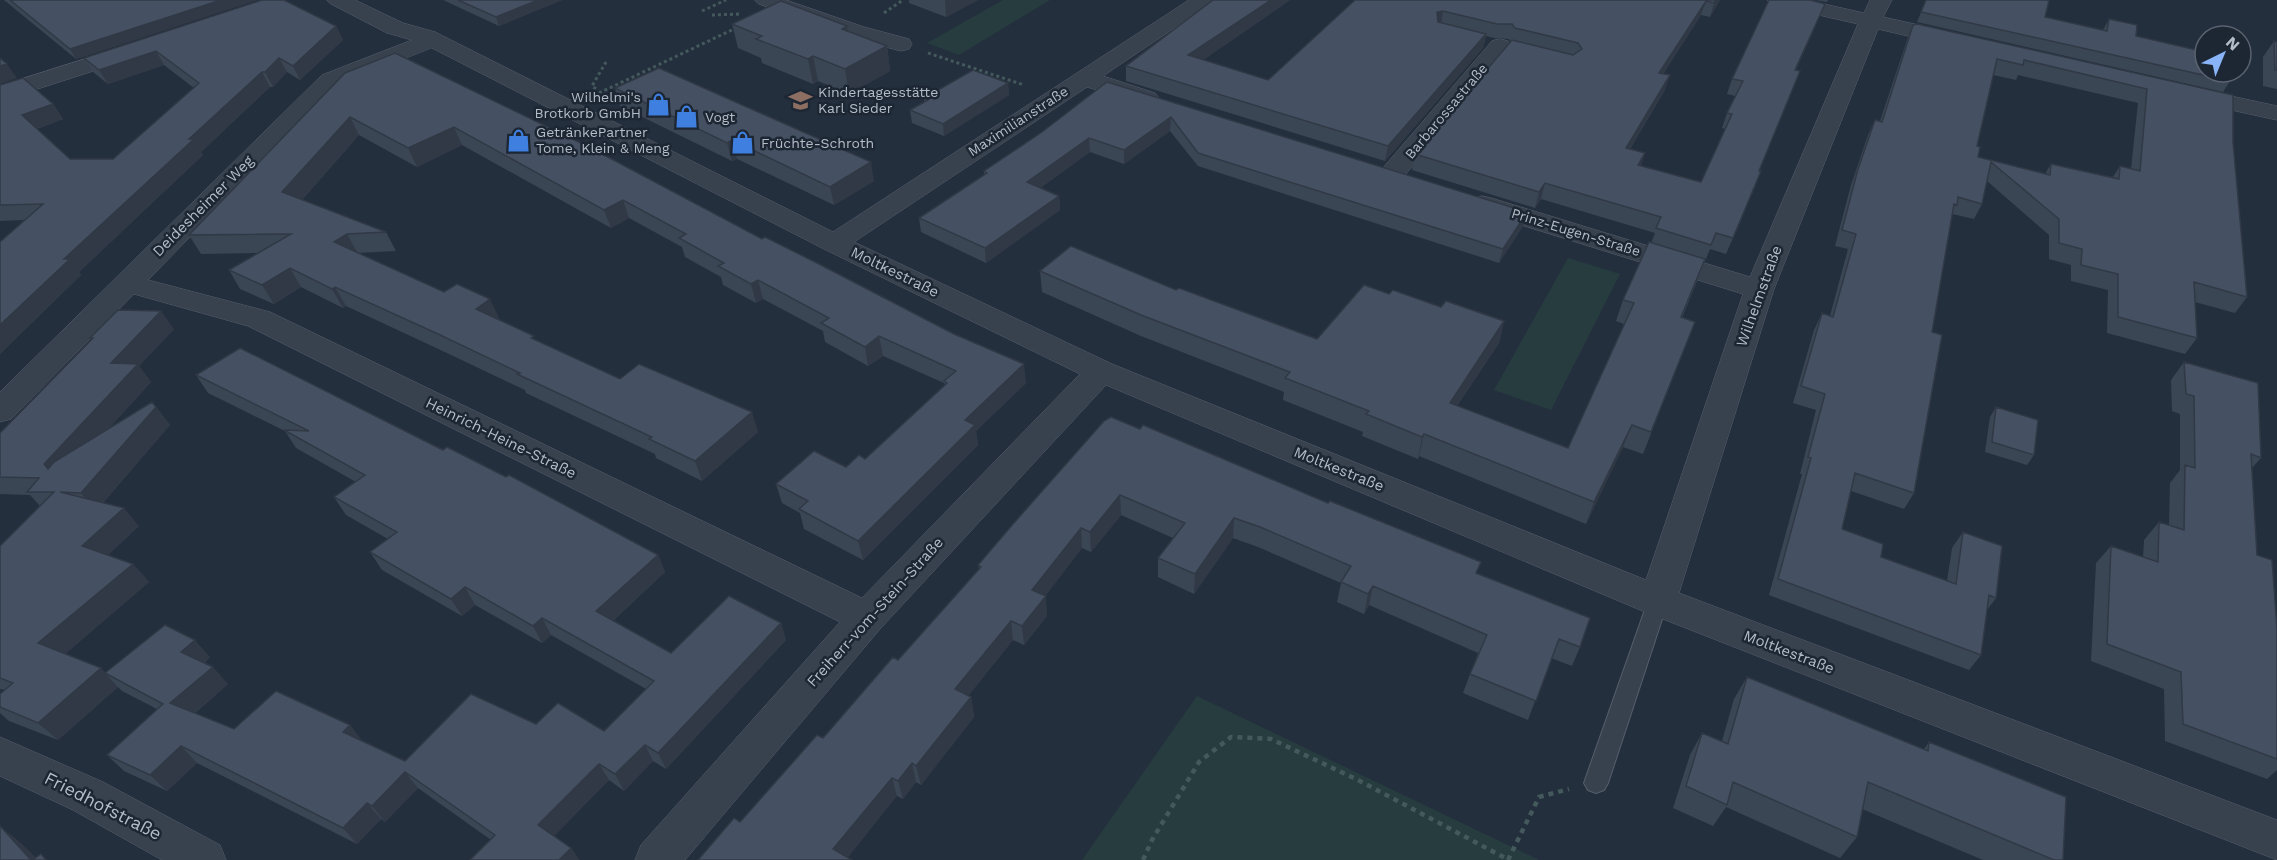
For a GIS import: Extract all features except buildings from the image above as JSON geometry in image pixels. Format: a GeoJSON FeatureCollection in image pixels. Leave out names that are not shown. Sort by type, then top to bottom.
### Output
{"type":"FeatureCollection","features":[{"type":"Feature","properties":{"kind":"street","name":"Moltkestraße"},"geometry":{"type":"LineString","coordinates":[[338,0],[395,28],[429,39],[834,243],[1101,371],[1658,601],[2277,841]]}},
{"type":"Feature","properties":{"kind":"street","name":"Moltkestraße"},"geometry":{"type":"LineString","coordinates":[[375,0],[403,14],[429,39]]}},
{"type":"Feature","properties":{"kind":"street","name":"Maximilianstraße"},"geometry":{"type":"LineString","coordinates":[[834,243],[1203,0]]}},
{"type":"Feature","properties":{"kind":"street"},"geometry":{"type":"LineString","coordinates":[[1778,0],[1875,11],[1974,45]]}},
{"type":"Feature","properties":{"kind":"street"},"geometry":{"type":"LineString","coordinates":[[774,3],[856,32],[901,44]]}},
{"type":"Feature","properties":{"kind":"street","name":"Wilhelmstraße"},"geometry":{"type":"LineString","coordinates":[[1658,601],[1759,289],[1875,11]]}},
{"type":"Feature","properties":{"kind":"street","name":"Deidesheimer Weg"},"geometry":{"type":"LineString","coordinates":[[0,411],[330,80],[429,39]]}},
{"type":"Feature","properties":{"kind":"street"},"geometry":{"type":"LineString","coordinates":[[0,94],[147,46]]}},
{"type":"Feature","properties":{"kind":"street","name":"Barbarossastraße"},"geometry":{"type":"LineString","coordinates":[[1391,175],[1500,46]]}},
{"type":"Feature","properties":{"kind":"street"},"geometry":{"type":"LineString","coordinates":[[1084,78],[1175,107]]}},
{"type":"Feature","properties":{"kind":"street"},"geometry":{"type":"LineString","coordinates":[[2172,90],[2277,113]]}},
{"type":"Feature","properties":{"kind":"street","name":"Prinz-Eugen-Straße"},"geometry":{"type":"LineString","coordinates":[[1458,196],[1759,289]]}},
{"type":"Feature","properties":{"kind":"street","name":"Heinrich-Heine-Straße"},"geometry":{"type":"LineString","coordinates":[[126,283],[259,319],[867,618]]}},
{"type":"Feature","properties":{"kind":"street","name":"Freiherr-vom-Stein-Straße"},"geometry":{"type":"LineString","coordinates":[[657,860],[867,618],[1101,371]]}},
{"type":"Feature","properties":{"kind":"street","name":"Friedhofstraße"},"geometry":{"type":"LineString","coordinates":[[0,756],[87,796],[204,860]]}},
{"type":"Feature","properties":{"kind":"lane"},"geometry":{"type":"LineString","coordinates":[[1596,783],[1658,601]]}},
{"type":"Feature","properties":{"kind":"path"},"geometry":{"type":"LineString","coordinates":[[702,11],[726,0]]}},
{"type":"Feature","properties":{"kind":"path"},"geometry":{"type":"LineString","coordinates":[[568,108],[774,3]]}},
{"type":"Feature","properties":{"kind":"path"},"geometry":{"type":"LineString","coordinates":[[901,44],[1056,96]]}},
{"type":"Feature","properties":{"kind":"path"},"geometry":{"type":"LineString","coordinates":[[601,92],[592,86],[606,62]]}},
{"type":"Feature","properties":{"kind":"path"},"geometry":{"type":"LineString","coordinates":[[1143,860],[1152,840],[1199,762],[1231,737],[1270,739],[1358,780],[1509,860],[1539,797]]}},
{"type":"Feature","properties":{"kind":"green space"},"geometry":{"type":"Polygon","coordinates":[[[1003,0],[1050,0],[959,55],[927,43],[1003,0]]]}},
{"type":"Feature","properties":{"kind":"green space"},"geometry":{"type":"Polygon","coordinates":[[[1568,258],[1620,274],[1551,410],[1494,390],[1568,258]]]}},
{"type":"Feature","properties":{"kind":"green space"},"geometry":{"type":"Polygon","coordinates":[[[1197,696],[1539,860],[1082,860],[1197,696]]]}},
{"type":"Feature","properties":{"kind":"place","name":"Kindertagesstätte Karl Sieder"},"geometry":{"type":"Point","coordinates":[800,100]}},
{"type":"Feature","properties":{"kind":"place","name":"Wilhelmi's Brotkorb GmbH"},"geometry":{"type":"Point","coordinates":[659,105]}},
{"type":"Feature","properties":{"kind":"place","name":"Vogt"},"geometry":{"type":"Point","coordinates":[687,117]}},
{"type":"Feature","properties":{"kind":"place","name":"GetränkePartner Tome, Klein & Meng"},"geometry":{"type":"Point","coordinates":[518,140]}},
{"type":"Feature","properties":{"kind":"place","name":"Früchte-Schroth"},"geometry":{"type":"Point","coordinates":[743,143]}}]}
